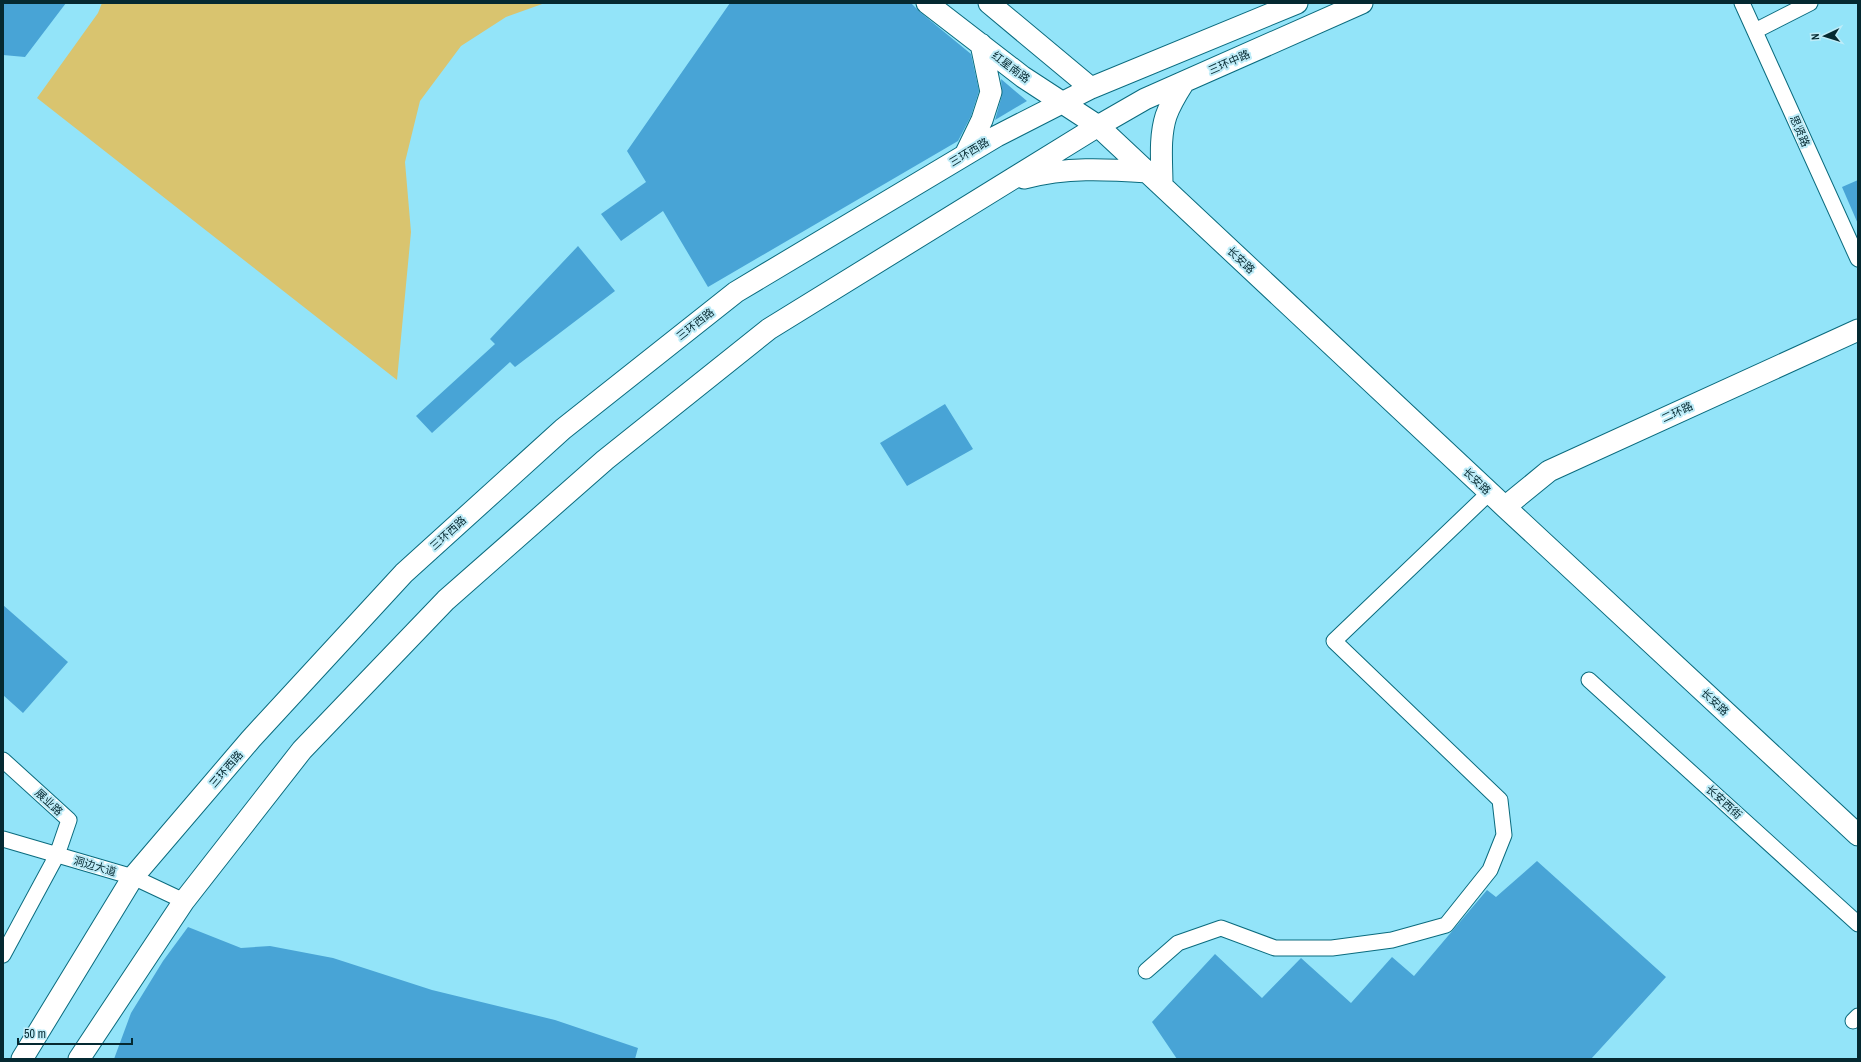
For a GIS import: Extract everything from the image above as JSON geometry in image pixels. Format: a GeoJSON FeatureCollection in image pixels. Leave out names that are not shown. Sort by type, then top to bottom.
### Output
{"type":"FeatureCollection","features":[{"type":"Feature","properties":{"kind":"main road","name":"红星南路"},"geometry":{"type":"LineString","coordinates":[[927,3],[1023,77],[1098,126]]}},
{"type":"Feature","properties":{"kind":"main road"},"geometry":{"type":"LineString","coordinates":[[989,3],[1063,63],[1091,88],[1098,126]]}},
{"type":"Feature","properties":{"kind":"main road"},"geometry":{"type":"LineString","coordinates":[[1091,88],[1297,3]]}},
{"type":"Feature","properties":{"kind":"main road","name":"三环中路"},"geometry":{"type":"LineString","coordinates":[[79,1059],[184,901],[302,750],[446,600],[605,460],[769,329],[1098,126],[1145,100],[1362,3]]}},
{"type":"Feature","properties":{"kind":"main road"},"geometry":{"type":"LineString","coordinates":[[965,155],[982,120],[991,92],[981,44]]}},
{"type":"Feature","properties":{"kind":"main road"},"geometry":{"type":"LineString","coordinates":[[1063,63],[1086,69],[1113,71],[1144,66]]}},
{"type":"Feature","properties":{"kind":"main road"},"geometry":{"type":"LineString","coordinates":[[1008,182],[1051,171],[1104,169],[1155,179],[1166,117],[1173,100],[1184,82]]}},
{"type":"Feature","properties":{"kind":"main road","name":"三环西路"},"geometry":{"type":"LineString","coordinates":[[22,1059],[133,877],[251,739],[404,573],[563,429],[736,292],[997,136],[1091,88]]}},
{"type":"Feature","properties":{"kind":"main road","name":"长安路"},"geometry":{"type":"LineString","coordinates":[[1098,126],[1504,507],[1858,835]]}},
{"type":"Feature","properties":{"kind":"main road","name":"二环路"},"geometry":{"type":"LineString","coordinates":[[1504,507],[1549,471],[1858,330]]}},
{"type":"Feature","properties":{"kind":"street","name":"思贤路"},"geometry":{"type":"LineString","coordinates":[[1742,3],[1858,259]]}},
{"type":"Feature","properties":{"kind":"street"},"geometry":{"type":"LineString","coordinates":[[1755,30],[1810,3]]}},
{"type":"Feature","properties":{"kind":"street"},"geometry":{"type":"LineString","coordinates":[[1146,971],[1178,943],[1221,928],[1275,948],[1332,948],[1392,940],[1446,925],[1490,870],[1504,835],[1500,800],[1334,642],[1489,493]]}},
{"type":"Feature","properties":{"kind":"street","name":"长安西街"},"geometry":{"type":"LineString","coordinates":[[1590,680],[1858,924]]}},
{"type":"Feature","properties":{"kind":"street","name":"展业路"},"geometry":{"type":"LineString","coordinates":[[3,760],[69,820],[57,855]]}},
{"type":"Feature","properties":{"kind":"street","name":"洞边大道"},"geometry":{"type":"LineString","coordinates":[[3,839],[133,877],[184,901]]}},
{"type":"Feature","properties":{"kind":"street"},"geometry":{"type":"LineString","coordinates":[[3,955],[57,855]]}},
{"type":"Feature","properties":{"kind":"shaded area"},"geometry":{"type":"Polygon","coordinates":[[[102,3],[545,3],[506,17],[461,46],[420,101],[405,162],[411,232],[397,380],[37,98],[98,13],[102,3]]]}},
{"type":"Feature","properties":{"kind":"building"},"geometry":{"type":"Polygon","coordinates":[[[3,3],[66,3],[25,57],[3,55],[3,3]]]}},
{"type":"Feature","properties":{"kind":"building"},"geometry":{"type":"Polygon","coordinates":[[[730,3],[911,3],[971,54],[979,91],[971,116],[958,141],[708,287],[663,211],[621,241],[601,214],[646,182],[627,151],[730,3]]]}},
{"type":"Feature","properties":{"kind":"building"},"geometry":{"type":"Polygon","coordinates":[[[1001,79],[1027,101],[995,120],[1002,95],[1001,79]]]}},
{"type":"Feature","properties":{"kind":"building"},"geometry":{"type":"Polygon","coordinates":[[[1858,180],[1858,224],[1842,187],[1858,180]]]}},
{"type":"Feature","properties":{"kind":"building"},"geometry":{"type":"Polygon","coordinates":[[[578,246],[615,291],[515,367],[510,362],[432,433],[416,416],[495,344],[490,339],[578,246]]]}},
{"type":"Feature","properties":{"kind":"building"},"geometry":{"type":"Polygon","coordinates":[[[945,404],[973,449],[907,486],[880,443],[945,404]]]}},
{"type":"Feature","properties":{"kind":"building"},"geometry":{"type":"Polygon","coordinates":[[[3,605],[68,662],[23,713],[3,695],[3,605]]]}},
{"type":"Feature","properties":{"kind":"building"},"geometry":{"type":"Polygon","coordinates":[[[1537,861],[1666,977],[1591,1059],[1177,1059],[1152,1022],[1215,954],[1262,998],[1301,958],[1351,1003],[1392,957],[1414,976],[1487,890],[1496,897],[1537,861]]]}},
{"type":"Feature","properties":{"kind":"building"},"geometry":{"type":"Polygon","coordinates":[[[188,927],[241,948],[270,946],[333,958],[432,990],[555,1020],[638,1048],[635,1059],[114,1059],[131,1013],[163,961],[188,927]]]}}]}
